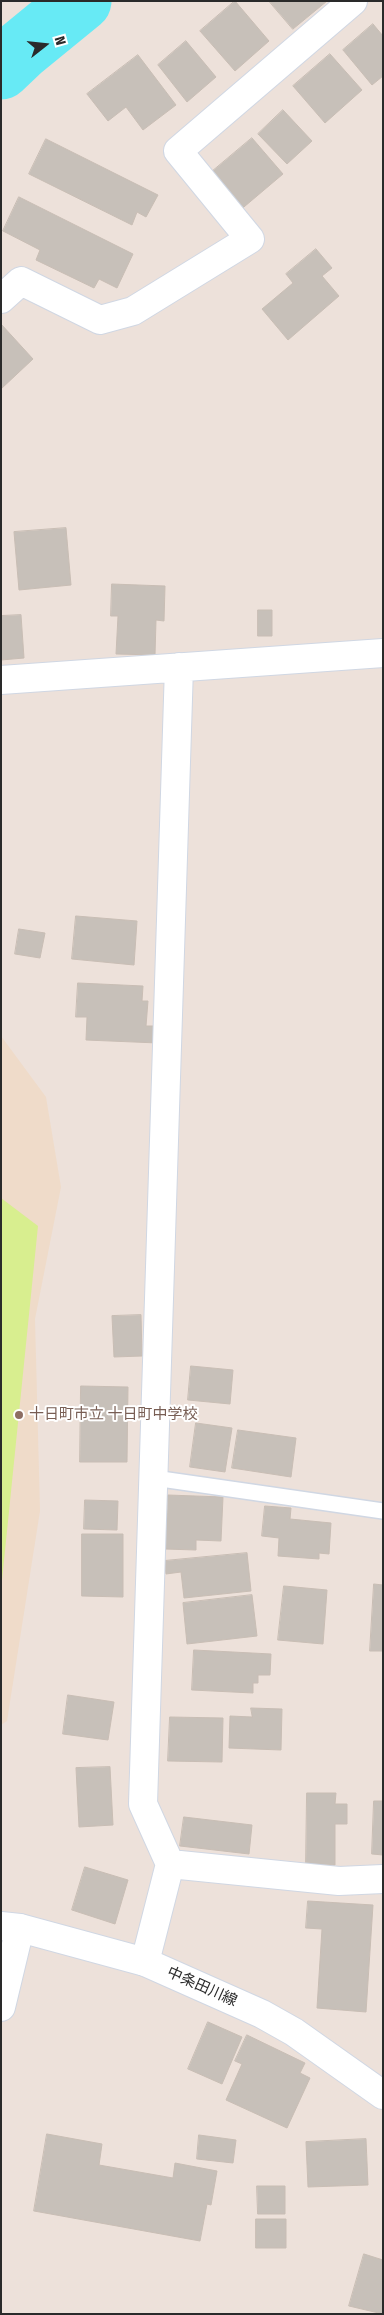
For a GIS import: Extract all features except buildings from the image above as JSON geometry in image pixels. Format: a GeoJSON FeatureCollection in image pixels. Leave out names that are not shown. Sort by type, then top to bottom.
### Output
{"type":"FeatureCollection","features":[{"type":"Feature","properties":{"kind":"street"},"geometry":{"type":"LineString","coordinates":[[1,299],[21,281],[100,320],[133,311],[250,239],[178,151],[353,1]]}},
{"type":"Feature","properties":{"kind":"street"},"geometry":{"type":"LineString","coordinates":[[1,680],[383,653]]}},
{"type":"Feature","properties":{"kind":"street"},"geometry":{"type":"LineString","coordinates":[[145,1962],[170,1864],[143,1804],[179,667]]}},
{"type":"Feature","properties":{"kind":"street"},"geometry":{"type":"LineString","coordinates":[[170,1864],[339,1882],[383,1879]]}},
{"type":"Feature","properties":{"kind":"street"},"geometry":{"type":"LineString","coordinates":[[1,2007],[11,1927]]}},
{"type":"Feature","properties":{"kind":"street","name":"中条田川線"},"geometry":{"type":"LineString","coordinates":[[11,1927],[145,1962],[262,2014],[294,2032],[383,2095]]}},
{"type":"Feature","properties":{"kind":"lane"},"geometry":{"type":"LineString","coordinates":[[154,1478],[383,1511]]}},
{"type":"Feature","properties":{"kind":"shaded area","name":"十日町市立 十日町中学校"},"geometry":{"type":"Polygon","coordinates":[[[1,1036],[46,1097],[61,1187],[35,1319],[40,1511],[7,1721],[1,1725],[1,1036]]]}},
{"type":"Feature","properties":{"kind":"green space"},"geometry":{"type":"Polygon","coordinates":[[[1,1198],[38,1226],[1,1590],[1,1198]]]}},
{"type":"Feature","properties":{"kind":"waterway"},"geometry":{"type":"LineString","coordinates":[[1,69],[21,50],[81,1]]}},
{"type":"Feature","properties":{"kind":"place","name":"十日町市立 十日町中学校"},"geometry":{"type":"Point","coordinates":[19,1415]}}]}
